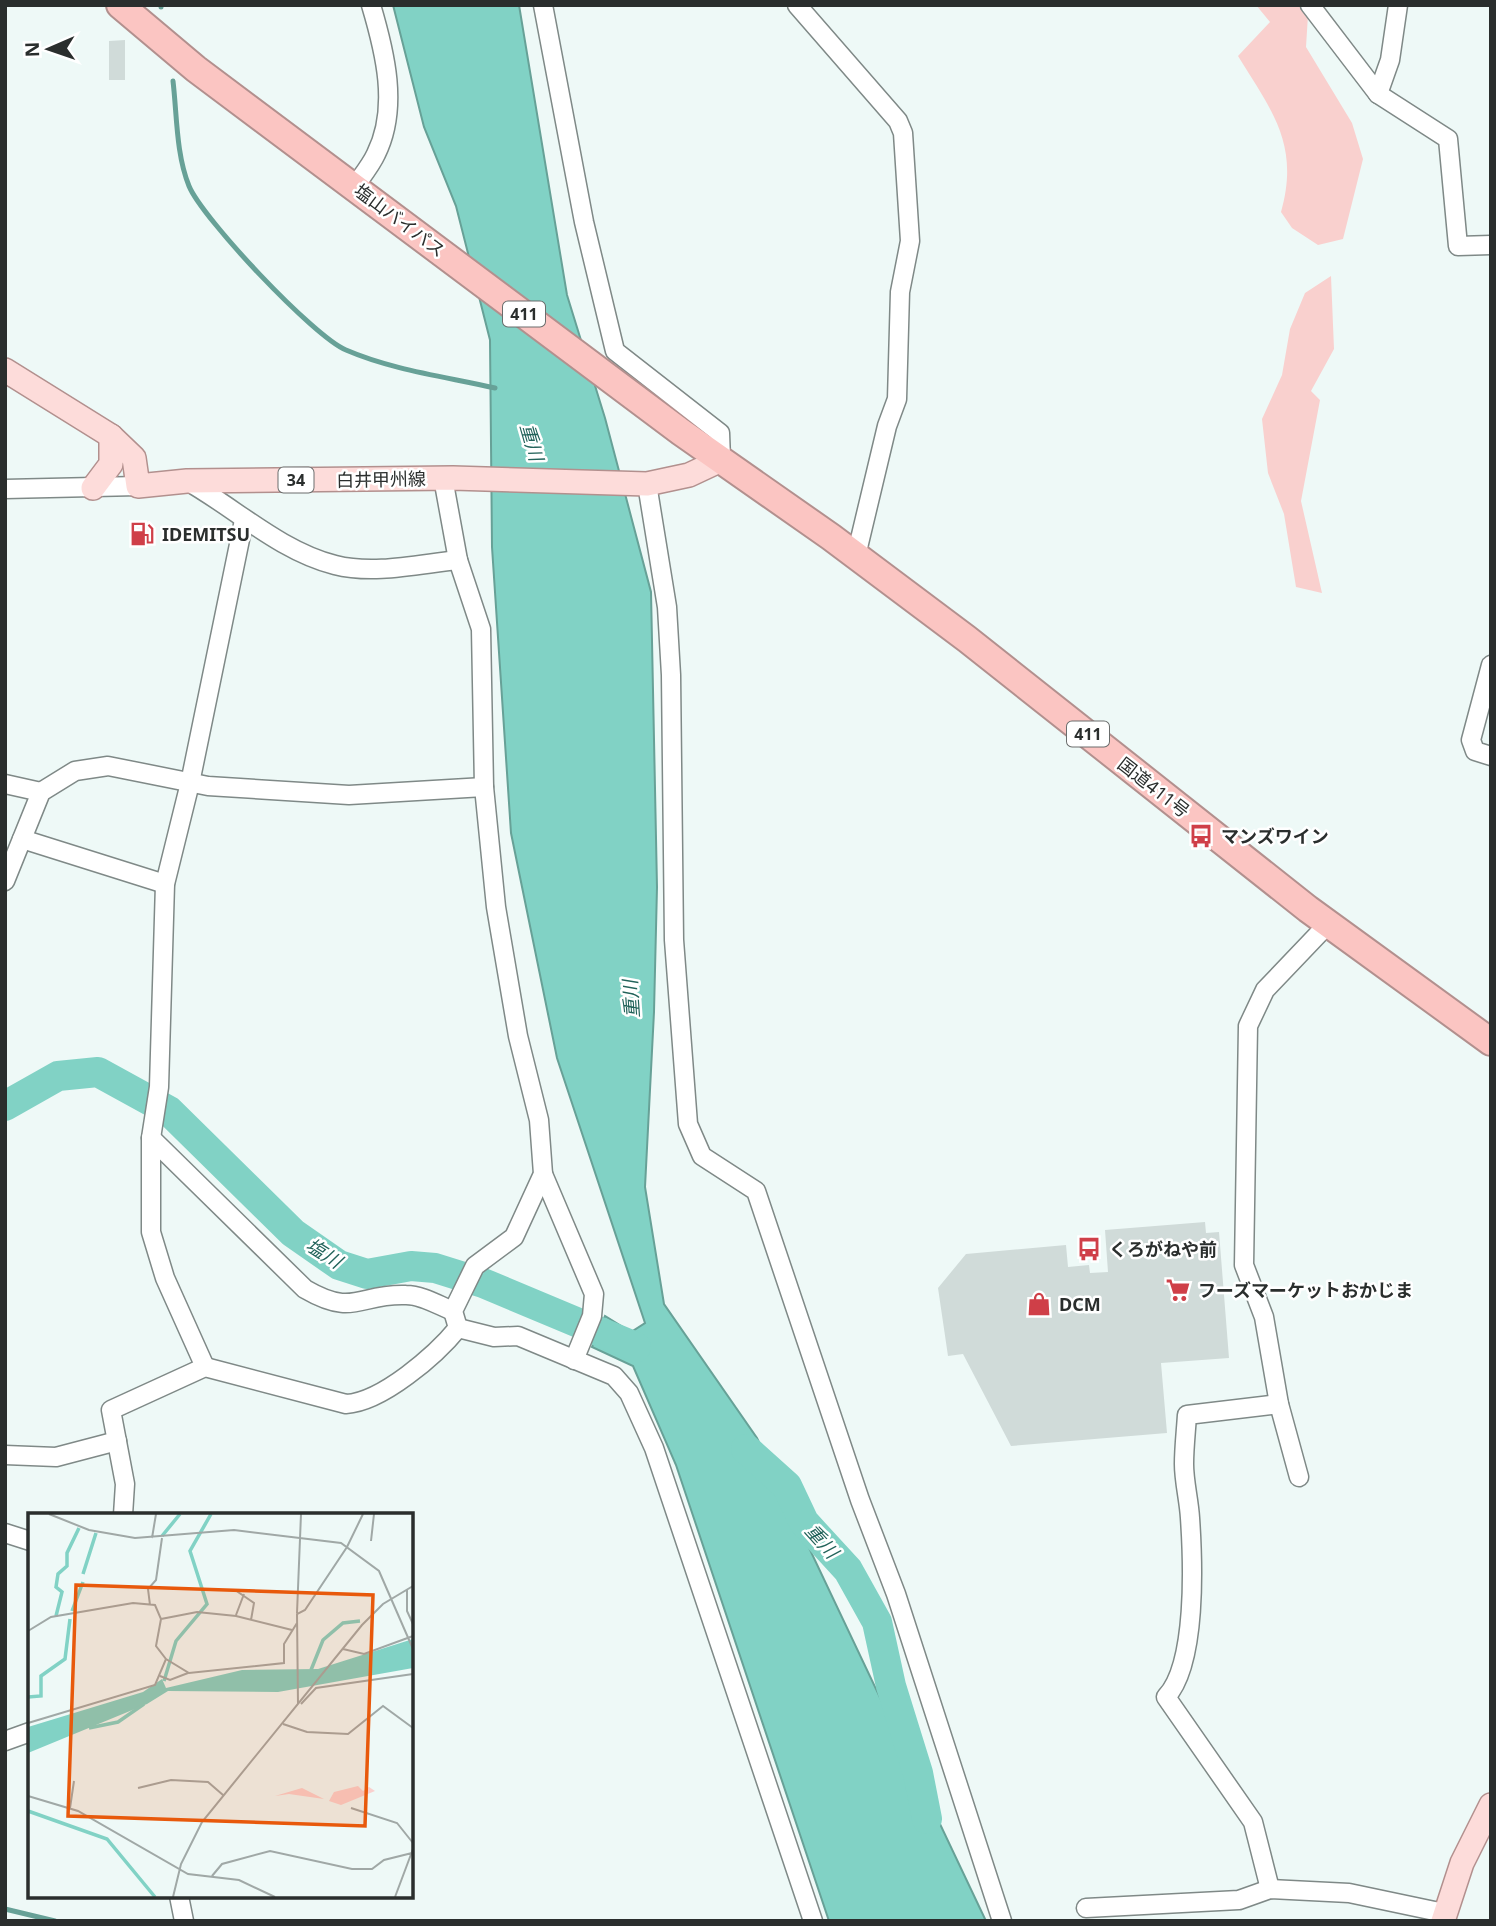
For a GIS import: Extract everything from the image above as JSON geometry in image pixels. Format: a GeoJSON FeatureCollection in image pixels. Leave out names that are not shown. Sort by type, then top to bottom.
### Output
{"type":"FeatureCollection","features":[{"type":"Feature","properties":{"kind":"highway","name":"塩山バイパス"},"geometry":{"type":"LineString","coordinates":[[120,5],[196,69],[681,432]]}},
{"type":"Feature","properties":{"kind":"highway","name":"国道411号"},"geometry":{"type":"LineString","coordinates":[[681,432],[856,556],[967,639],[1328,924],[1491,1042]]}},
{"type":"Feature","properties":{"kind":"main road"},"geometry":{"type":"LineString","coordinates":[[5,370],[111,436],[134,458],[138,486]]}},
{"type":"Feature","properties":{"kind":"main road"},"geometry":{"type":"LineString","coordinates":[[93,488],[111,464],[111,436]]}},
{"type":"Feature","properties":{"kind":"main road","name":"白井甲州線"},"geometry":{"type":"LineString","coordinates":[[138,486],[187,481],[448,478],[647,484],[689,475],[721,460]]}},
{"type":"Feature","properties":{"kind":"main road"},"geometry":{"type":"LineString","coordinates":[[1444,1917],[1462,1863],[1491,1805]]}},
{"type":"Feature","properties":{"kind":"street"},"geometry":{"type":"LineString","coordinates":[[361,191],[376,154],[389,109],[384,50],[371,5]]}},
{"type":"Feature","properties":{"kind":"street"},"geometry":{"type":"LineString","coordinates":[[543,5],[584,222],[615,351],[720,433],[721,460]]}},
{"type":"Feature","properties":{"kind":"street"},"geometry":{"type":"LineString","coordinates":[[797,5],[898,121],[903,134],[910,242],[900,292],[897,398],[887,426],[856,556]]}},
{"type":"Feature","properties":{"kind":"street"},"geometry":{"type":"LineString","coordinates":[[1310,5],[1378,94],[1448,139],[1458,246],[1491,245]]}},
{"type":"Feature","properties":{"kind":"street"},"geometry":{"type":"LineString","coordinates":[[1378,94],[1390,60],[1398,5]]}},
{"type":"Feature","properties":{"kind":"street"},"geometry":{"type":"LineString","coordinates":[[448,478],[458,560],[481,629],[484,787],[496,907],[518,1036],[539,1120],[543,1174],[594,1294],[592,1316],[574,1360]]}},
{"type":"Feature","properties":{"kind":"street"},"geometry":{"type":"LineString","coordinates":[[187,481],[218,498],[244,520],[318,559],[338,566],[378,568],[458,560]]}},
{"type":"Feature","properties":{"kind":"street"},"geometry":{"type":"LineString","coordinates":[[647,484],[667,607],[671,675],[674,940],[688,1124],[702,1156],[756,1191],[860,1500],[896,1594],[1002,1921]]}},
{"type":"Feature","properties":{"kind":"street"},"geometry":{"type":"LineString","coordinates":[[5,489],[138,486]]}},
{"type":"Feature","properties":{"kind":"street"},"geometry":{"type":"LineString","coordinates":[[205,1367],[165,1278],[151,1232],[151,1138],[159,1087],[165,884],[190,783],[244,520]]}},
{"type":"Feature","properties":{"kind":"street"},"geometry":{"type":"LineString","coordinates":[[1491,665],[1471,740],[1475,751],[1491,756]]}},
{"type":"Feature","properties":{"kind":"street"},"geometry":{"type":"LineString","coordinates":[[5,881],[41,792],[75,771],[108,766],[190,783],[349,795],[484,787]]}},
{"type":"Feature","properties":{"kind":"street"},"geometry":{"type":"LineString","coordinates":[[5,784],[41,792]]}},
{"type":"Feature","properties":{"kind":"street"},"geometry":{"type":"LineString","coordinates":[[22,839],[165,884]]}},
{"type":"Feature","properties":{"kind":"street"},"geometry":{"type":"LineString","coordinates":[[1299,1476],[1279,1404],[1264,1317],[1244,1265],[1248,1026],[1265,990],[1328,924]]}},
{"type":"Feature","properties":{"kind":"street"},"geometry":{"type":"LineString","coordinates":[[151,1138],[305,1289],[327,1302],[356,1304],[389,1295],[406,1294],[494,1337],[518,1336],[614,1376],[629,1393],[654,1448],[813,1921]]}},
{"type":"Feature","properties":{"kind":"street"},"geometry":{"type":"LineString","coordinates":[[123,1513],[125,1484],[111,1410],[205,1367],[346,1404],[360,1403],[379,1394],[441,1348],[456,1319],[475,1266],[514,1237],[543,1174]]}},
{"type":"Feature","properties":{"kind":"street"},"geometry":{"type":"LineString","coordinates":[[1270,1889],[1253,1822],[1166,1697],[1175,1687],[1187,1642],[1193,1584],[1190,1516],[1184,1466],[1187,1415],[1279,1404]]}},
{"type":"Feature","properties":{"kind":"street"},"geometry":{"type":"LineString","coordinates":[[5,1455],[56,1457],[117,1441]]}},
{"type":"Feature","properties":{"kind":"street"},"geometry":{"type":"LineString","coordinates":[[5,1533],[28,1540]]}},
{"type":"Feature","properties":{"kind":"street"},"geometry":{"type":"LineString","coordinates":[[5,1741],[28,1733]]}},
{"type":"Feature","properties":{"kind":"street"},"geometry":{"type":"LineString","coordinates":[[1086,1908],[1239,1900],[1270,1889],[1349,1893],[1444,1917]]}},
{"type":"Feature","properties":{"kind":"street"},"geometry":{"type":"LineString","coordinates":[[180,1898],[184,1921]]}},
{"type":"Feature","properties":{"kind":"shaded area"},"geometry":{"type":"Polygon","coordinates":[[[1256,5],[1303,5],[1308,15],[1306,47],[1352,123],[1363,159],[1343,239],[1318,245],[1292,228],[1281,212],[1286,188],[1285,148],[1272,112],[1238,56],[1270,22],[1256,5]]]}},
{"type":"Feature","properties":{"kind":"shaded area"},"geometry":{"type":"Polygon","coordinates":[[[1331,276],[1334,349],[1311,391],[1320,400],[1301,501],[1322,593],[1296,587],[1284,514],[1268,473],[1262,419],[1282,375],[1290,329],[1305,293],[1331,276]]]}},
{"type":"Feature","properties":{"kind":"water"},"geometry":{"type":"Polygon","coordinates":[[[393,5],[519,5],[567,295],[605,418],[651,592],[657,887],[645,1187],[664,1304],[757,1438],[986,1921],[829,1921],[676,1465],[633,1366],[592,1347],[605,1316],[631,1332],[645,1323],[557,1058],[511,833],[492,547],[490,340],[456,206],[424,127],[393,5]]]}},
{"type":"Feature","properties":{"kind":"building"},"geometry":{"type":"Polygon","coordinates":[[[125,40],[125,80],[109,80],[109,41],[125,40]]]}},
{"type":"Feature","properties":{"kind":"building"},"geometry":{"type":"Polygon","coordinates":[[[1205,1222],[1206,1233],[1219,1232],[1229,1358],[1161,1363],[1167,1433],[1011,1446],[963,1354],[948,1356],[938,1288],[966,1254],[1066,1245],[1068,1267],[1089,1265],[1090,1273],[1108,1272],[1105,1230],[1205,1222]]]}},
{"type":"Feature","properties":{"kind":"waterway"},"geometry":{"type":"LineString","coordinates":[[173,81],[179,148],[189,186],[198,202],[236,249],[286,301],[331,341],[346,350],[401,368],[495,388]]}},
{"type":"Feature","properties":{"kind":"waterway","name":"塩川"},"geometry":{"type":"LineString","coordinates":[[5,1106],[58,1076],[98,1072],[169,1111],[293,1233],[339,1265],[367,1274],[411,1266],[435,1268],[483,1283],[636,1347]]}},
{"type":"Feature","properties":{"kind":"waterway","name":"重川"},"geometry":{"type":"LineString","coordinates":[[746,1449],[787,1486],[804,1522],[848,1570],[877,1622],[891,1686],[918,1773],[927,1819]]}},
{"type":"Feature","properties":{"kind":"waterway"},"geometry":{"type":"LineString","coordinates":[[5,1909],[55,1921]]}},
{"type":"Feature","properties":{"kind":"place","name":"IDEMITSU"},"geometry":{"type":"Point","coordinates":[142,534]}},
{"type":"Feature","properties":{"kind":"place","name":"マンズワイン"},"geometry":{"type":"Point","coordinates":[1201,836]}},
{"type":"Feature","properties":{"kind":"place","name":"くろがねや前"},"geometry":{"type":"Point","coordinates":[1089,1249]}},
{"type":"Feature","properties":{"kind":"place","name":"フーズマーケットおかじま"},"geometry":{"type":"Point","coordinates":[1178,1290]}},
{"type":"Feature","properties":{"kind":"place","name":"DCM"},"geometry":{"type":"Point","coordinates":[1039,1304]}}]}
